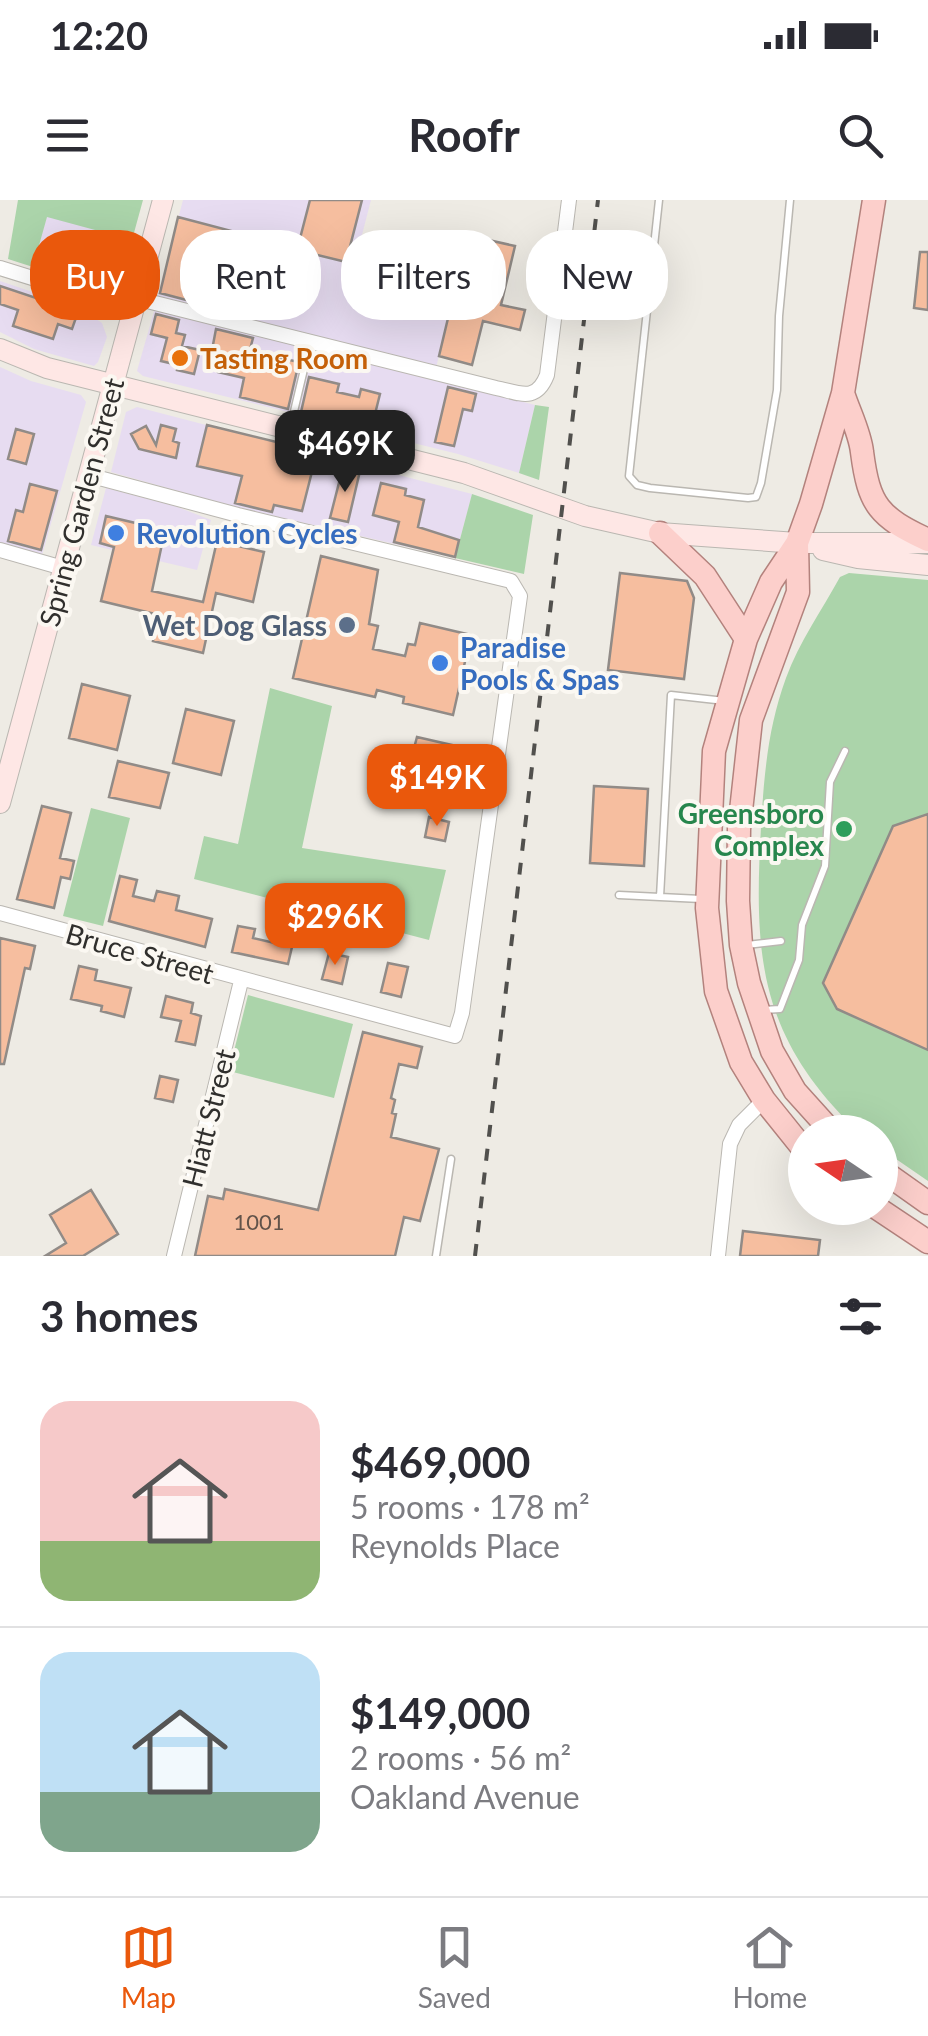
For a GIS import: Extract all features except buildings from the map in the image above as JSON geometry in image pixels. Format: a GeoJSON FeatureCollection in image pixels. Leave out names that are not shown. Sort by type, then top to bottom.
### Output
{"type":"FeatureCollection","features":[{"type":"Feature","properties":{"kind":"main road","name":"Spring Garden Street"},"geometry":{"type":"LineString","coordinates":[[154,230],[163,200]]}},
{"type":"Feature","properties":{"kind":"main road"},"geometry":{"type":"LineString","coordinates":[[788,1130],[740,1062],[728,1034],[712,964],[707,900],[714,750],[746,639],[771,582],[796,543],[843,392],[874,200]]}},
{"type":"Feature","properties":{"kind":"main road","name":"Spring Garden Street"},"geometry":{"type":"LineString","coordinates":[[0,803],[10,730],[63,568],[129,320]]}},
{"type":"Feature","properties":{"kind":"main road"},"geometry":{"type":"LineString","coordinates":[[0,350],[28,362],[112,385],[464,473],[585,516],[660,532],[796,543],[928,542]]}},
{"type":"Feature","properties":{"kind":"main road"},"geometry":{"type":"LineString","coordinates":[[843,392],[862,450],[869,492],[889,518],[928,542]]}},
{"type":"Feature","properties":{"kind":"main road"},"geometry":{"type":"LineString","coordinates":[[660,532],[695,563],[746,639]]}},
{"type":"Feature","properties":{"kind":"main road"},"geometry":{"type":"LineString","coordinates":[[796,543],[858,558],[928,566]]}},
{"type":"Feature","properties":{"kind":"main road"},"geometry":{"type":"LineString","coordinates":[[796,543],[798,592],[762,683],[744,764],[738,901],[741,945],[756,1010],[772,1051],[795,1090],[817,1115]]}},
{"type":"Feature","properties":{"kind":"main road"},"geometry":{"type":"LineString","coordinates":[[712,964],[730,981],[739,1012],[756,1010]]}},
{"type":"Feature","properties":{"kind":"main road"},"geometry":{"type":"LineString","coordinates":[[764,1100],[795,1115]]}},
{"type":"Feature","properties":{"kind":"main road"},"geometry":{"type":"LineString","coordinates":[[898,1181],[928,1202]]}},
{"type":"Feature","properties":{"kind":"main road"},"geometry":{"type":"LineString","coordinates":[[898,1213],[928,1225]]}},
{"type":"Feature","properties":{"kind":"main road"},"geometry":{"type":"LineString","coordinates":[[898,1222],[928,1242]]}},
{"type":"Feature","properties":{"kind":"street"},"geometry":{"type":"LineString","coordinates":[[160,310],[496,388],[525,394],[539,391],[547,374],[569,200]]}},
{"type":"Feature","properties":{"kind":"street"},"geometry":{"type":"LineString","coordinates":[[0,268],[30,276]]}},
{"type":"Feature","properties":{"kind":"street","name":"Bruce Street"},"geometry":{"type":"LineString","coordinates":[[0,914],[455,1036],[462,1013],[520,596],[512,581],[88,475]]}},
{"type":"Feature","properties":{"kind":"street"},"geometry":{"type":"LineString","coordinates":[[0,550],[63,568]]}},
{"type":"Feature","properties":{"kind":"street","name":"Hiatt Street"},"geometry":{"type":"LineString","coordinates":[[174,1256],[241,981]]}},
{"type":"Feature","properties":{"kind":"street"},"geometry":{"type":"LineString","coordinates":[[718,1256],[730,1144],[739,1125],[764,1100]]}},
{"type":"Feature","properties":{"kind":"lane"},"geometry":{"type":"LineString","coordinates":[[659,200],[629,476],[638,484],[661,489],[756,497],[777,390],[779,316],[790,200]]}},
{"type":"Feature","properties":{"kind":"lane"},"geometry":{"type":"LineString","coordinates":[[290,430],[311,342]]}},
{"type":"Feature","properties":{"kind":"lane"},"geometry":{"type":"LineString","coordinates":[[660,897],[671,695],[726,701]]}},
{"type":"Feature","properties":{"kind":"lane"},"geometry":{"type":"LineString","coordinates":[[756,1010],[780,1009],[800,960],[802,925],[825,866],[830,782],[844,751]]}},
{"type":"Feature","properties":{"kind":"lane"},"geometry":{"type":"LineString","coordinates":[[618,895],[707,900]]}},
{"type":"Feature","properties":{"kind":"lane"},"geometry":{"type":"LineString","coordinates":[[741,945],[780,941]]}},
{"type":"Feature","properties":{"kind":"lane"},"geometry":{"type":"LineString","coordinates":[[436,1256],[451,1159]]}},
{"type":"Feature","properties":{"kind":"shaded area"},"geometry":{"type":"Polygon","coordinates":[[[183,200],[371,200],[363,230],[341,230],[341,320],[447,320],[436,368],[251,320],[321,320],[321,230],[180,230],[180,302],[160,297],[183,200]]]}},
{"type":"Feature","properties":{"kind":"shaded area"},"geometry":{"type":"Polygon","coordinates":[[[47,216],[97,230],[43,230],[47,216]]]}},
{"type":"Feature","properties":{"kind":"shaded area"},"geometry":{"type":"Polygon","coordinates":[[[0,281],[30,291],[30,320],[98,320],[107,337],[94,366],[34,349],[0,332],[0,281]]]}},
{"type":"Feature","properties":{"kind":"shaded area"},"geometry":{"type":"Polygon","coordinates":[[[160,309],[180,314],[180,320],[202,320],[535,405],[519,473],[458,454],[143,376],[137,371],[152,320],[160,320],[160,309]]]}},
{"type":"Feature","properties":{"kind":"shaded area"},"geometry":{"type":"Polygon","coordinates":[[[0,367],[31,381],[81,395],[86,402],[42,555],[0,544],[0,367]]]}},
{"type":"Feature","properties":{"kind":"shaded area"},"geometry":{"type":"Polygon","coordinates":[[[137,407],[472,494],[455,558],[227,505],[111,472],[126,412],[137,407]]]}},
{"type":"Feature","properties":{"kind":"shaded area"},"geometry":{"type":"Polygon","coordinates":[[[106,488],[211,520],[197,570],[91,545],[106,488]]]}},
{"type":"Feature","properties":{"kind":"green space"},"geometry":{"type":"Polygon","coordinates":[[[18,200],[143,200],[135,230],[95,230],[47,217],[43,230],[30,230],[30,266],[8,259],[18,200]]]}},
{"type":"Feature","properties":{"kind":"green space"},"geometry":{"type":"Polygon","coordinates":[[[535,405],[549,407],[539,480],[519,473],[535,405]]]}},
{"type":"Feature","properties":{"kind":"green space"},"geometry":{"type":"Polygon","coordinates":[[[472,494],[533,515],[524,574],[455,558],[472,494]]]}},
{"type":"Feature","properties":{"kind":"green space","name":"Greensboro Complex"},"geometry":{"type":"Polygon","coordinates":[[[849,573],[928,580],[928,1181],[898,1160],[898,1115],[842,1115],[821,1092],[780,1024],[762,953],[759,872],[771,733],[791,665],[840,577],[849,573]]]}},
{"type":"Feature","properties":{"kind":"green space"},"geometry":{"type":"Polygon","coordinates":[[[270,688],[332,706],[302,848],[446,870],[429,940],[194,879],[204,836],[238,844],[270,688]]]}},
{"type":"Feature","properties":{"kind":"green space"},"geometry":{"type":"Polygon","coordinates":[[[91,808],[130,818],[103,926],[63,916],[91,808]]]}},
{"type":"Feature","properties":{"kind":"green space"},"geometry":{"type":"Polygon","coordinates":[[[248,995],[353,1024],[334,1098],[229,1071],[248,995]]]}},
{"type":"Feature","properties":{"kind":"railway"},"geometry":{"type":"LineString","coordinates":[[475,1256],[598,200]]}},
{"type":"Feature","properties":{"kind":"place","name":"Tasting Room"},"geometry":{"type":"Point","coordinates":[180,358]}},
{"type":"Feature","properties":{"kind":"place","name":"Revolution Cycles"},"geometry":{"type":"Point","coordinates":[116,533]}},
{"type":"Feature","properties":{"kind":"place","name":"Wet Dog Glass"},"geometry":{"type":"Point","coordinates":[347,625]}},
{"type":"Feature","properties":{"kind":"place","name":"Paradise Pools & Spas"},"geometry":{"type":"Point","coordinates":[440,663]}},
{"type":"Feature","properties":{"kind":"place","name":"Greensboro Complex"},"geometry":{"type":"Point","coordinates":[844,829]}}]}
